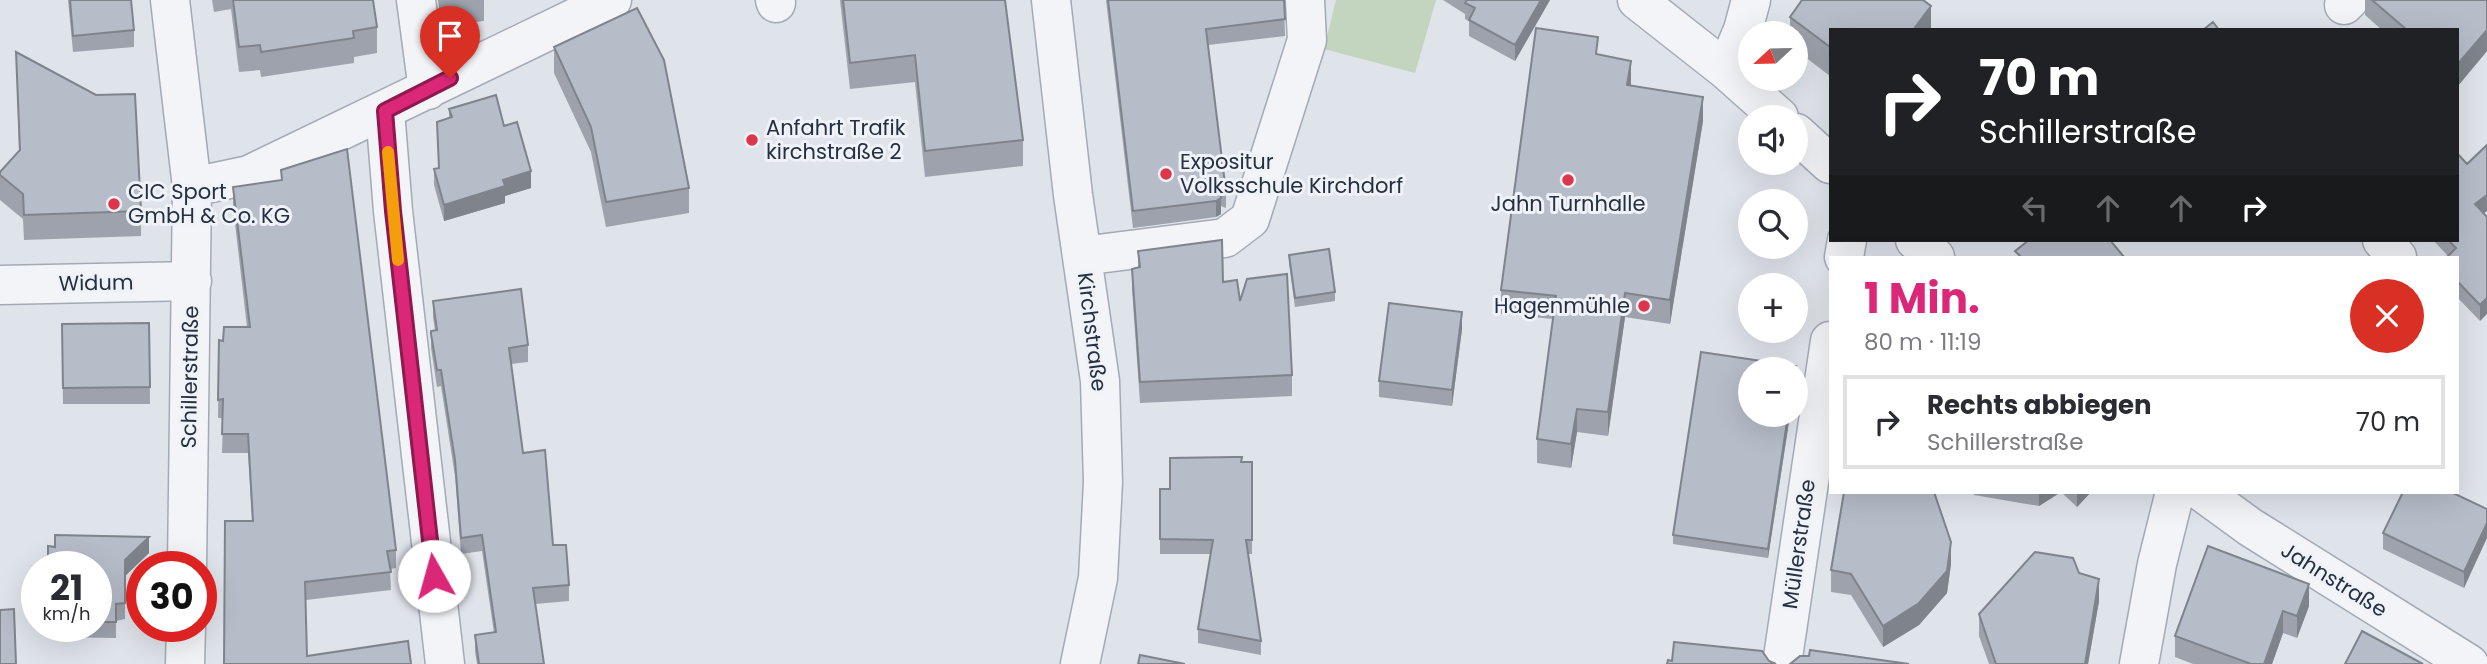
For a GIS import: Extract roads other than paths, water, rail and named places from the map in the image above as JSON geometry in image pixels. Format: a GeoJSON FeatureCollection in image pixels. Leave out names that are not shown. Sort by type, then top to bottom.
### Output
{"type":"FeatureCollection","features":[{"type":"Feature","properties":{"kind":"street","name":"Schillerstraße"},"geometry":{"type":"LineString","coordinates":[[170,0],[192,187],[187,551]]}},
{"type":"Feature","properties":{"kind":"street"},"geometry":{"type":"LineString","coordinates":[[416,0],[428,90]]}},
{"type":"Feature","properties":{"kind":"street"},"geometry":{"type":"LineString","coordinates":[[192,187],[249,175],[612,0]]}},
{"type":"Feature","properties":{"kind":"street","name":"Kirchstraße"},"geometry":{"type":"LineString","coordinates":[[1051,0],[1100,381],[1103,482],[1098,578],[1080,664]]}},
{"type":"Feature","properties":{"kind":"street"},"geometry":{"type":"LineString","coordinates":[[1082,256],[1225,238],[1250,219],[1307,40],[1305,0]]}},
{"type":"Feature","properties":{"kind":"street"},"geometry":{"type":"LineString","coordinates":[[1637,0],[1726,70],[1765,105]]}},
{"type":"Feature","properties":{"kind":"street"},"geometry":{"type":"LineString","coordinates":[[1726,70],[1743,30],[1751,0]]}},
{"type":"Feature","properties":{"kind":"street"},"geometry":{"type":"LineString","coordinates":[[385,111],[396,237],[445,664]]}},
{"type":"Feature","properties":{"kind":"street"},"geometry":{"type":"LineString","coordinates":[[1808,143],[1829,163]]}},
{"type":"Feature","properties":{"kind":"street"},"geometry":{"type":"LineString","coordinates":[[1917,242],[1934,256]]}},
{"type":"Feature","properties":{"kind":"street"},"geometry":{"type":"LineString","coordinates":[[2384,242],[2396,256]]}},
{"type":"Feature","properties":{"kind":"street","name":"Widum"},"geometry":{"type":"LineString","coordinates":[[0,285],[192,281]]}},
{"type":"Feature","properties":{"kind":"street","name":"Müllerstraße"},"geometry":{"type":"LineString","coordinates":[[1782,664],[1829,348]]}},
{"type":"Feature","properties":{"kind":"street"},"geometry":{"type":"LineString","coordinates":[[2139,664],[2157,564],[2174,494]]}},
{"type":"Feature","properties":{"kind":"street","name":"Jahnstraße"},"geometry":{"type":"LineString","coordinates":[[2205,494],[2250,527],[2469,664]]}},
{"type":"Feature","properties":{"kind":"street"},"geometry":{"type":"LineString","coordinates":[[185,664],[186,642]]}},
{"type":"Feature","properties":{"kind":"place","name":"Anfahrt Trafik kirchstraße 2"},"geometry":{"type":"Point","coordinates":[752,140]}},
{"type":"Feature","properties":{"kind":"place","name":"Expositur Volksschule Kirchdorf"},"geometry":{"type":"Point","coordinates":[1166,174]}},
{"type":"Feature","properties":{"kind":"place","name":"Jahn Turnhalle"},"geometry":{"type":"Point","coordinates":[1568,180]}},
{"type":"Feature","properties":{"kind":"place","name":"CIC Sport GmbH & Co. KG"},"geometry":{"type":"Point","coordinates":[114,204]}},
{"type":"Feature","properties":{"kind":"place","name":"Hagenmühle"},"geometry":{"type":"Point","coordinates":[1644,306]}}]}
